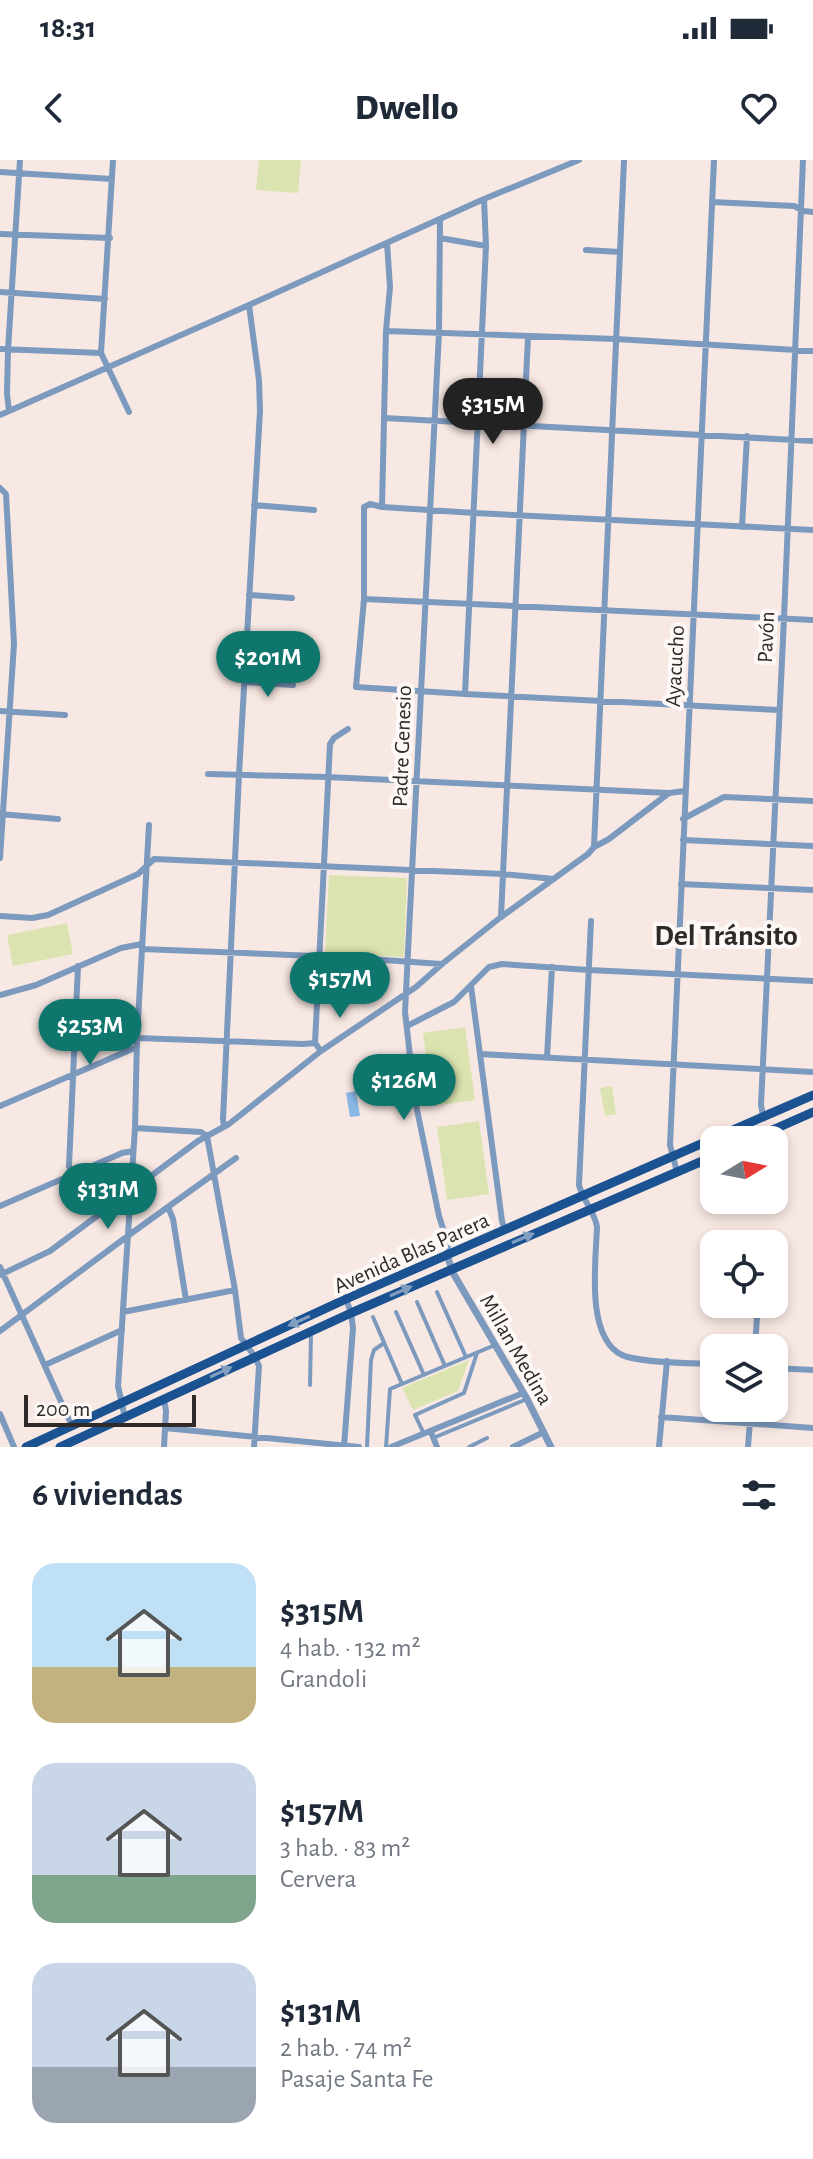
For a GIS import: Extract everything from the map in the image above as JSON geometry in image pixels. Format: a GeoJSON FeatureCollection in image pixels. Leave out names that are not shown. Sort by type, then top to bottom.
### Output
{"type":"FeatureCollection","features":[{"type":"Feature","properties":{"kind":"main road","name":"Avenida Blas Parera"},"geometry":{"type":"LineString","coordinates":[[26,1447],[346,1299],[813,1095]]}},
{"type":"Feature","properties":{"kind":"main road"},"geometry":{"type":"LineString","coordinates":[[782,1126],[813,1112]]}},
{"type":"Feature","properties":{"kind":"main road","name":"Avenida Blas Parera"},"geometry":{"type":"LineString","coordinates":[[60,1447],[71,1445],[351,1313],[700,1162]]}},
{"type":"Feature","properties":{"kind":"street"},"geometry":{"type":"LineString","coordinates":[[9,411],[3,395],[20,160]]}},
{"type":"Feature","properties":{"kind":"street"},"geometry":{"type":"LineString","coordinates":[[121,160],[113,162],[101,353],[129,412]]}},
{"type":"Feature","properties":{"kind":"street"},"geometry":{"type":"LineString","coordinates":[[594,847],[624,160]]}},
{"type":"Feature","properties":{"kind":"street","name":"Ayacucho"},"geometry":{"type":"LineString","coordinates":[[677,1172],[670,1145],[714,160]]}},
{"type":"Feature","properties":{"kind":"street","name":"Pavón"},"geometry":{"type":"LineString","coordinates":[[763,1116],[766,979],[803,160]]}},
{"type":"Feature","properties":{"kind":"street"},"geometry":{"type":"LineString","coordinates":[[0,415],[576,161]]}},
{"type":"Feature","properties":{"kind":"street"},"geometry":{"type":"LineString","coordinates":[[0,172],[112,179]]}},
{"type":"Feature","properties":{"kind":"street"},"geometry":{"type":"LineString","coordinates":[[465,694],[486,246],[484,199]]}},
{"type":"Feature","properties":{"kind":"street"},"geometry":{"type":"LineString","coordinates":[[713,202],[788,205],[813,212]]}},
{"type":"Feature","properties":{"kind":"street","name":"Padre Genesio"},"geometry":{"type":"LineString","coordinates":[[440,219],[439,332],[405,1012],[415,1100],[451,1269]]}},
{"type":"Feature","properties":{"kind":"street"},"geometry":{"type":"LineString","coordinates":[[0,234],[110,238]]}},
{"type":"Feature","properties":{"kind":"street"},"geometry":{"type":"LineString","coordinates":[[440,238],[486,246]]}},
{"type":"Feature","properties":{"kind":"street"},"geometry":{"type":"LineString","coordinates":[[382,507],[390,287],[387,243]]}},
{"type":"Feature","properties":{"kind":"street"},"geometry":{"type":"LineString","coordinates":[[586,250],[620,252]]}},
{"type":"Feature","properties":{"kind":"street"},"geometry":{"type":"LineString","coordinates":[[0,292],[105,299]]}},
{"type":"Feature","properties":{"kind":"street"},"geometry":{"type":"LineString","coordinates":[[224,1127],[239,774],[260,401],[249,305]]}},
{"type":"Feature","properties":{"kind":"street"},"geometry":{"type":"LineString","coordinates":[[386,331],[616,339],[813,351]]}},
{"type":"Feature","properties":{"kind":"street"},"geometry":{"type":"LineString","coordinates":[[501,917],[528,337]]}},
{"type":"Feature","properties":{"kind":"street"},"geometry":{"type":"LineString","coordinates":[[0,349],[101,353]]}},
{"type":"Feature","properties":{"kind":"street"},"geometry":{"type":"LineString","coordinates":[[384,418],[813,441]]}},
{"type":"Feature","properties":{"kind":"street"},"geometry":{"type":"LineString","coordinates":[[742,527],[747,436]]}},
{"type":"Feature","properties":{"kind":"street"},"geometry":{"type":"LineString","coordinates":[[0,488],[6,494],[14,631],[0,858]]}},
{"type":"Feature","properties":{"kind":"street"},"geometry":{"type":"LineString","coordinates":[[254,505],[314,510]]}},
{"type":"Feature","properties":{"kind":"street"},"geometry":{"type":"LineString","coordinates":[[779,710],[356,687],[364,599],[364,507],[813,530]]}},
{"type":"Feature","properties":{"kind":"street"},"geometry":{"type":"LineString","coordinates":[[249,595],[292,598]]}},
{"type":"Feature","properties":{"kind":"street"},"geometry":{"type":"LineString","coordinates":[[364,599],[813,620]]}},
{"type":"Feature","properties":{"kind":"street"},"geometry":{"type":"LineString","coordinates":[[244,682],[293,685]]}},
{"type":"Feature","properties":{"kind":"street"},"geometry":{"type":"LineString","coordinates":[[0,711],[65,715]]}},
{"type":"Feature","properties":{"kind":"street"},"geometry":{"type":"LineString","coordinates":[[321,1051],[315,1043],[327,777],[331,741],[348,729]]}},
{"type":"Feature","properties":{"kind":"street"},"geometry":{"type":"LineString","coordinates":[[208,774],[669,793],[685,791]]}},
{"type":"Feature","properties":{"kind":"street"},"geometry":{"type":"LineString","coordinates":[[72,1426],[1,1272],[50,1251],[207,1136],[224,1127],[321,1051],[407,992],[501,917],[669,793]]}},
{"type":"Feature","properties":{"kind":"street"},"geometry":{"type":"LineString","coordinates":[[683,819],[724,797],[813,801]]}},
{"type":"Feature","properties":{"kind":"street"},"geometry":{"type":"LineString","coordinates":[[2,814],[58,819]]}},
{"type":"Feature","properties":{"kind":"street"},"geometry":{"type":"LineString","coordinates":[[125,1418],[118,1386],[135,1128],[149,825]]}},
{"type":"Feature","properties":{"kind":"street"},"geometry":{"type":"LineString","coordinates":[[683,840],[813,846]]}},
{"type":"Feature","properties":{"kind":"street"},"geometry":{"type":"LineString","coordinates":[[0,916],[37,918],[138,874],[154,859],[503,874],[554,879]]}},
{"type":"Feature","properties":{"kind":"street"},"geometry":{"type":"LineString","coordinates":[[681,884],[813,890]]}},
{"type":"Feature","properties":{"kind":"street"},"geometry":{"type":"LineString","coordinates":[[591,921],[579,1185],[596,1220],[596,1306],[603,1335],[621,1354],[700,1363]]}},
{"type":"Feature","properties":{"kind":"street"},"geometry":{"type":"LineString","coordinates":[[0,995],[36,985],[121,948],[442,964]]}},
{"type":"Feature","properties":{"kind":"street"},"geometry":{"type":"LineString","coordinates":[[407,1026],[454,1002],[483,971],[495,965],[813,981]]}},
{"type":"Feature","properties":{"kind":"street"},"geometry":{"type":"LineString","coordinates":[[72,1175],[69,1166],[78,966]]}},
{"type":"Feature","properties":{"kind":"street"},"geometry":{"type":"LineString","coordinates":[[547,1057],[552,967]]}},
{"type":"Feature","properties":{"kind":"street"},"geometry":{"type":"LineString","coordinates":[[471,986],[505,1230]]}},
{"type":"Feature","properties":{"kind":"street"},"geometry":{"type":"LineString","coordinates":[[137,1038],[315,1043]]}},
{"type":"Feature","properties":{"kind":"street"},"geometry":{"type":"LineString","coordinates":[[303,1044],[312,1058]]}},
{"type":"Feature","properties":{"kind":"street"},"geometry":{"type":"LineString","coordinates":[[0,1106],[137,1047]]}},
{"type":"Feature","properties":{"kind":"street"},"geometry":{"type":"LineString","coordinates":[[480,1054],[813,1072]]}},
{"type":"Feature","properties":{"kind":"street"},"geometry":{"type":"LineString","coordinates":[[135,1128],[201,1132],[207,1136],[241,1338],[255,1357],[259,1371],[254,1447]]}},
{"type":"Feature","properties":{"kind":"street"},"geometry":{"type":"LineString","coordinates":[[0,1206],[133,1151]]}},
{"type":"Feature","properties":{"kind":"street"},"geometry":{"type":"LineString","coordinates":[[0,1331],[236,1158]]}},
{"type":"Feature","properties":{"kind":"street"},"geometry":{"type":"LineString","coordinates":[[168,1207],[173,1219],[186,1300]]}},
{"type":"Feature","properties":{"kind":"street","name":"Millan Medina"},"geometry":{"type":"LineString","coordinates":[[451,1269],[551,1447]]}},
{"type":"Feature","properties":{"kind":"street"},"geometry":{"type":"LineString","coordinates":[[123,1312],[235,1290]]}},
{"type":"Feature","properties":{"kind":"street"},"geometry":{"type":"LineString","coordinates":[[437,1292],[466,1357]]}},
{"type":"Feature","properties":{"kind":"street"},"geometry":{"type":"LineString","coordinates":[[344,1446],[353,1328],[346,1299]]}},
{"type":"Feature","properties":{"kind":"street"},"geometry":{"type":"LineString","coordinates":[[417,1302],[445,1366]]}},
{"type":"Feature","properties":{"kind":"street"},"geometry":{"type":"LineString","coordinates":[[396,1312],[424,1375]]}},
{"type":"Feature","properties":{"kind":"street"},"geometry":{"type":"LineString","coordinates":[[373,1317],[402,1384]]}},
{"type":"Feature","properties":{"kind":"street"},"geometry":{"type":"LineString","coordinates":[[45,1365],[122,1330]]}},
{"type":"Feature","properties":{"kind":"street"},"geometry":{"type":"LineString","coordinates":[[310,1332],[310,1385]]}},
{"type":"Feature","properties":{"kind":"street"},"geometry":{"type":"LineString","coordinates":[[367,1447],[371,1360],[374,1350],[384,1343]]}},
{"type":"Feature","properties":{"kind":"street"},"geometry":{"type":"LineString","coordinates":[[495,1345],[390,1389],[389,1447],[429,1435],[525,1396]]}},
{"type":"Feature","properties":{"kind":"street"},"geometry":{"type":"LineString","coordinates":[[437,1447],[415,1415],[464,1393],[477,1353]]}},
{"type":"Feature","properties":{"kind":"street"},"geometry":{"type":"LineString","coordinates":[[659,1447],[667,1361]]}},
{"type":"Feature","properties":{"kind":"street"},"geometry":{"type":"LineString","coordinates":[[788,1369],[813,1370]]}},
{"type":"Feature","properties":{"kind":"street"},"geometry":{"type":"LineString","coordinates":[[164,1399],[164,1447]]}},
{"type":"Feature","properties":{"kind":"street"},"geometry":{"type":"LineString","coordinates":[[0,1414],[14,1447]]}},
{"type":"Feature","properties":{"kind":"street"},"geometry":{"type":"LineString","coordinates":[[661,1417],[813,1428]]}},
{"type":"Feature","properties":{"kind":"street"},"geometry":{"type":"LineString","coordinates":[[748,1447],[750,1423]]}},
{"type":"Feature","properties":{"kind":"street"},"geometry":{"type":"LineString","coordinates":[[165,1428],[359,1447]]}},
{"type":"Feature","properties":{"kind":"street"},"geometry":{"type":"LineString","coordinates":[[513,1447],[544,1432]]}},
{"type":"Feature","properties":{"kind":"street"},"geometry":{"type":"LineString","coordinates":[[469,1447],[487,1438]]}},
{"type":"Feature","properties":{"kind":"green space"},"geometry":{"type":"Polygon","coordinates":[[[259,160],[301,160],[298,193],[256,190],[259,160]]]}},
{"type":"Feature","properties":{"kind":"green space"},"geometry":{"type":"Polygon","coordinates":[[[329,875],[407,878],[404,957],[325,953],[329,875]]]}},
{"type":"Feature","properties":{"kind":"green space"},"geometry":{"type":"Polygon","coordinates":[[[67,923],[73,954],[13,966],[7,935],[67,923]]]}},
{"type":"Feature","properties":{"kind":"green space"},"geometry":{"type":"Polygon","coordinates":[[[465,1027],[475,1100],[433,1106],[423,1033],[465,1027]]]}},
{"type":"Feature","properties":{"kind":"green space"},"geometry":{"type":"Polygon","coordinates":[[[612,1086],[616,1114],[605,1116],[600,1088],[612,1086]]]}},
{"type":"Feature","properties":{"kind":"green space"},"geometry":{"type":"Polygon","coordinates":[[[479,1121],[489,1194],[447,1200],[437,1127],[479,1121]]]}},
{"type":"Feature","properties":{"kind":"green space"},"geometry":{"type":"Polygon","coordinates":[[[469,1360],[458,1391],[413,1410],[402,1388],[469,1360]]]}},
{"type":"Feature","properties":{"kind":"water"},"geometry":{"type":"Polygon","coordinates":[[[356,1091],[360,1116],[350,1117],[346,1093],[356,1091]]]}},
{"type":"Feature","properties":{"kind":"district","name":"Del Tránsito"},"geometry":{"type":"Point","coordinates":[726,935]}}]}
